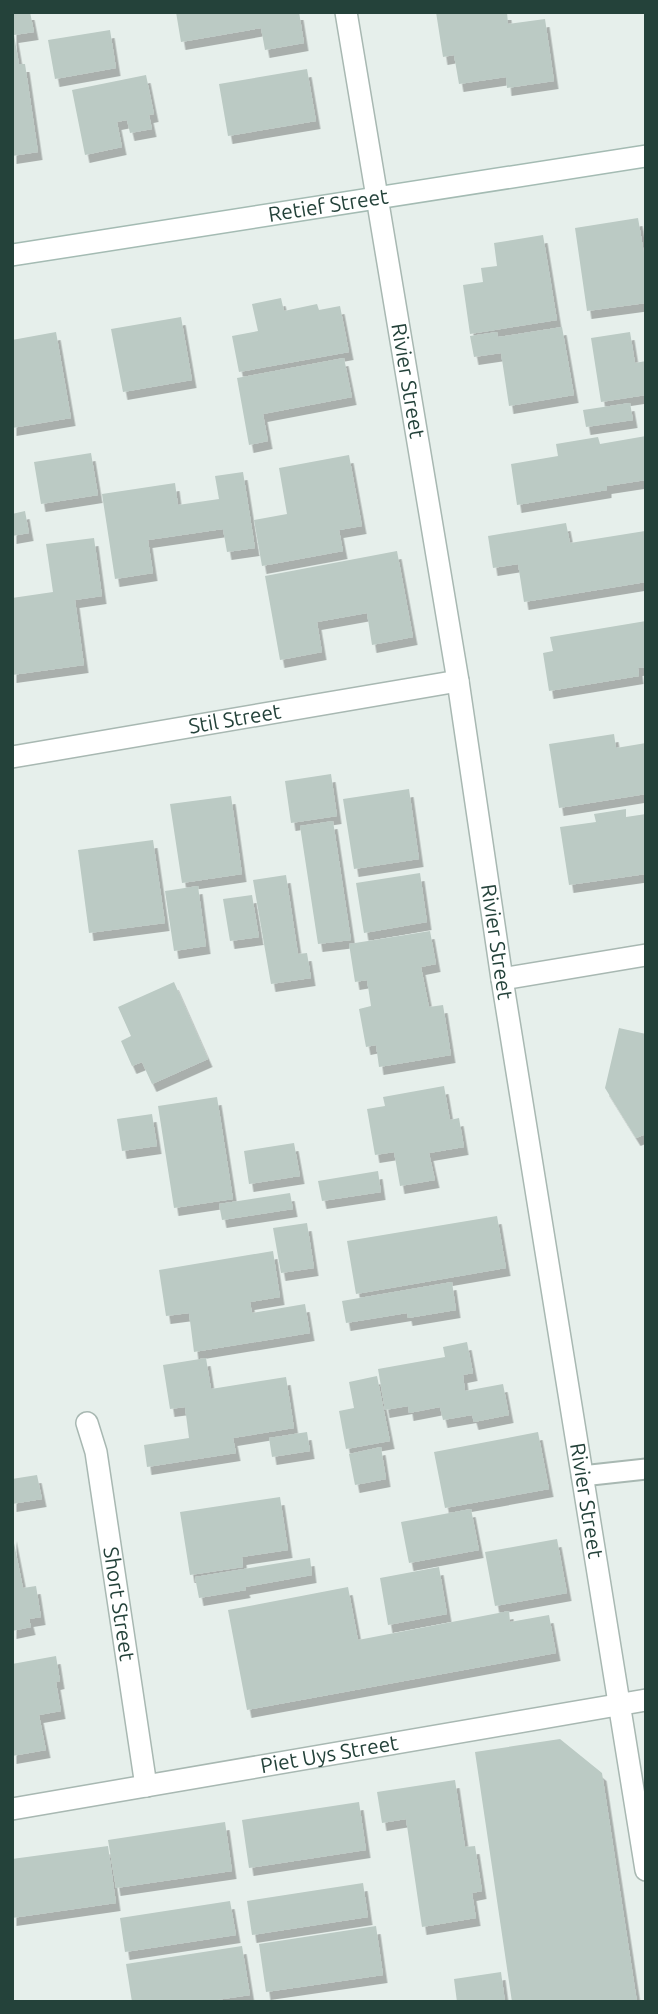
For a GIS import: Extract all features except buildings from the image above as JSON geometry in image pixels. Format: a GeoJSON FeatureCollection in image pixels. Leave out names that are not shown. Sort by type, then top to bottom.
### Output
{"type":"FeatureCollection","features":[{"type":"Feature","properties":{"kind":"street","name":"Rivier Street"},"geometry":{"type":"LineString","coordinates":[[346,12],[458,681],[502,979],[619,1705],[639,1784],[646,1870]]}},
{"type":"Feature","properties":{"kind":"street","name":"Retief Street"},"geometry":{"type":"LineString","coordinates":[[12,255],[646,156]]}},
{"type":"Feature","properties":{"kind":"street","name":"Stil Street"},"geometry":{"type":"LineString","coordinates":[[12,757],[458,681]]}},
{"type":"Feature","properties":{"kind":"street"},"geometry":{"type":"LineString","coordinates":[[502,979],[646,955]]}},
{"type":"Feature","properties":{"kind":"street","name":"Short Street"},"geometry":{"type":"LineString","coordinates":[[87,1423],[96,1452],[146,1786]]}},
{"type":"Feature","properties":{"kind":"street","name":"Piet Uys Street"},"geometry":{"type":"LineString","coordinates":[[12,1809],[646,1700]]}},
{"type":"Feature","properties":{"kind":"lane"},"geometry":{"type":"LineString","coordinates":[[582,1476],[646,1469]]}}]}
